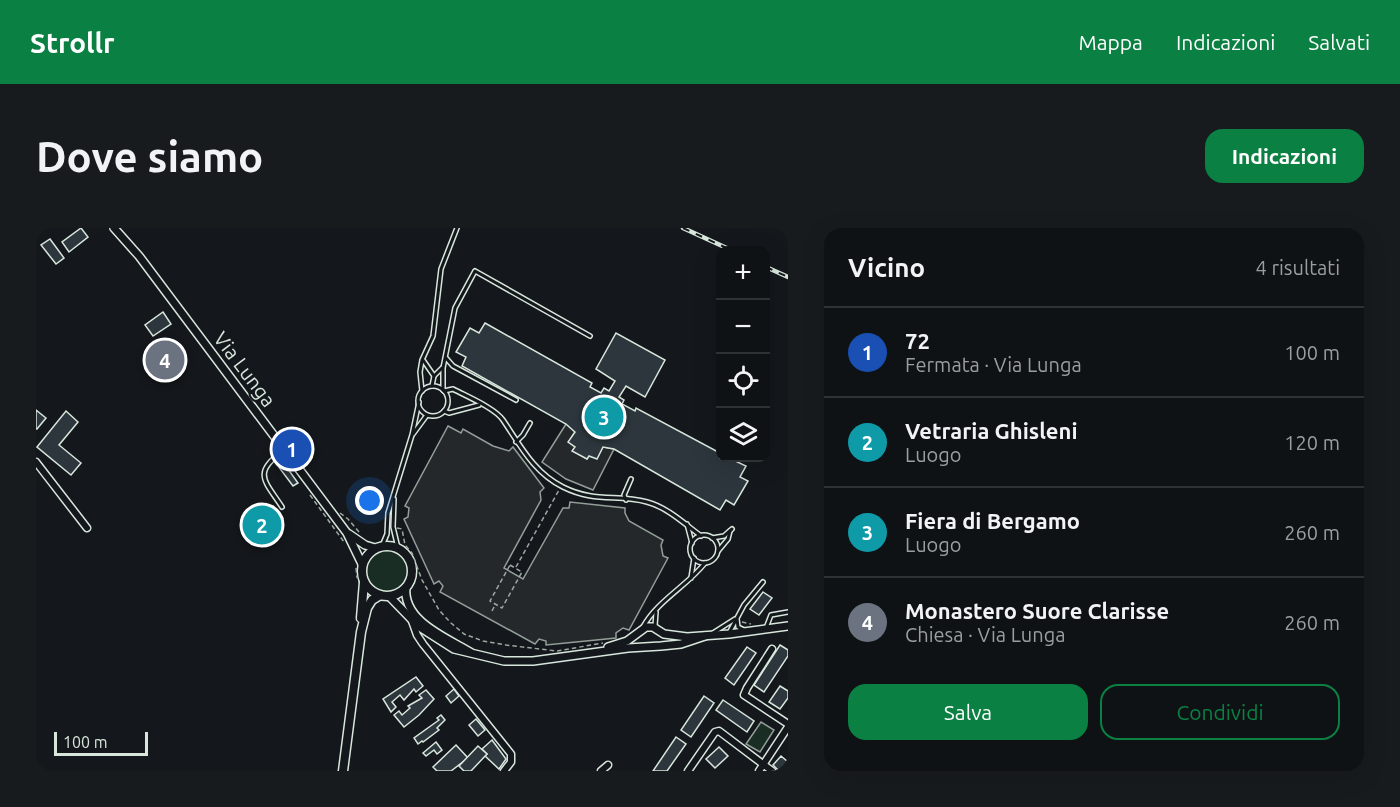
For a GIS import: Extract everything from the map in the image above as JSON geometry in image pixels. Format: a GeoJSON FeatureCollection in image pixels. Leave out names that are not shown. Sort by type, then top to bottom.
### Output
{"type":"FeatureCollection","features":[{"type":"Feature","properties":{"kind":"main road","name":"Via Lunga"},"geometry":{"type":"LineString","coordinates":[[379,547],[398,548]]}},
{"type":"Feature","properties":{"kind":"main road"},"geometry":{"type":"LineString","coordinates":[[362,564],[367,555],[379,547]]}},
{"type":"Feature","properties":{"kind":"main road"},"geometry":{"type":"LineString","coordinates":[[344,771],[361,632],[368,608],[372,600],[399,592],[406,587],[411,578],[411,566],[405,554],[398,548]]}},
{"type":"Feature","properties":{"kind":"main road","name":"Via Lunga"},"geometry":{"type":"LineString","coordinates":[[361,632],[364,582],[362,564]]}},
{"type":"Feature","properties":{"kind":"main road"},"geometry":{"type":"LineString","coordinates":[[364,582],[369,589],[384,595]]}},
{"type":"Feature","properties":{"kind":"street","name":"Via Lunga"},"geometry":{"type":"LineString","coordinates":[[114,228],[139,256],[285,450],[332,519],[365,545],[379,547]]}},
{"type":"Feature","properties":{"kind":"street"},"geometry":{"type":"LineString","coordinates":[[36,462],[87,528]]}},
{"type":"Feature","properties":{"kind":"street","name":"Via Lunga"},"geometry":{"type":"LineString","coordinates":[[347,533],[362,564]]}},
{"type":"Feature","properties":{"kind":"street"},"geometry":{"type":"LineString","coordinates":[[406,587],[407,603],[419,619],[475,655]]}},
{"type":"Feature","properties":{"kind":"street"},"geometry":{"type":"LineString","coordinates":[[384,595],[424,631],[454,649],[504,661],[522,662],[585,653],[681,644],[706,636]]}},
{"type":"Feature","properties":{"kind":"street"},"geometry":{"type":"LineString","coordinates":[[412,621],[421,640],[511,754],[511,762],[504,771]]}},
{"type":"Feature","properties":{"kind":"street"},"geometry":{"type":"LineString","coordinates":[[585,653],[623,643],[649,626],[673,636],[706,636],[788,626]]}},
{"type":"Feature","properties":{"kind":"street"},"geometry":{"type":"LineString","coordinates":[[653,647],[659,639],[657,630]]}},
{"type":"Feature","properties":{"kind":"street"},"geometry":{"type":"LineString","coordinates":[[421,640],[424,631]]}},
{"type":"Feature","properties":{"kind":"street"},"geometry":{"type":"LineString","coordinates":[[641,631],[639,642],[644,647]]}},
{"type":"Feature","properties":{"kind":"street"},"geometry":{"type":"LineString","coordinates":[[759,771],[788,727],[744,695],[772,649]]}},
{"type":"Feature","properties":{"kind":"street"},"geometry":{"type":"LineString","coordinates":[[688,771],[718,731],[772,771]]}},
{"type":"Feature","properties":{"kind":"street"},"geometry":{"type":"LineString","coordinates":[[601,771],[608,765]]}},
{"type":"Feature","properties":{"kind":"lane"},"geometry":{"type":"LineString","coordinates":[[379,547],[387,534],[388,513],[412,435],[422,391],[420,380],[422,360],[433,336],[441,268],[457,228]]}},
{"type":"Feature","properties":{"kind":"lane"},"geometry":{"type":"LineString","coordinates":[[419,402],[421,410],[428,414],[437,415],[444,411],[448,399],[444,391],[443,368],[455,308],[475,271],[590,336]]}},
{"type":"Feature","properties":{"kind":"lane"},"geometry":{"type":"LineString","coordinates":[[446,358],[453,366],[516,400]]}},
{"type":"Feature","properties":{"kind":"lane"},"geometry":{"type":"LineString","coordinates":[[422,360],[434,376]]}},
{"type":"Feature","properties":{"kind":"lane"},"geometry":{"type":"LineString","coordinates":[[432,386],[434,376],[443,368]]}},
{"type":"Feature","properties":{"kind":"lane"},"geometry":{"type":"LineString","coordinates":[[422,391],[432,386],[444,391],[453,389],[499,416],[536,468],[561,487],[597,499],[648,502],[686,523],[701,536],[719,538],[731,530],[728,539],[712,561],[705,563],[690,580],[652,613],[641,631]]}},
{"type":"Feature","properties":{"kind":"lane"},"geometry":{"type":"LineString","coordinates":[[444,411],[449,413],[481,405]]}},
{"type":"Feature","properties":{"kind":"lane"},"geometry":{"type":"LineString","coordinates":[[412,435],[428,414]]}},
{"type":"Feature","properties":{"kind":"lane"},"geometry":{"type":"LineString","coordinates":[[516,441],[523,435],[530,423]]}},
{"type":"Feature","properties":{"kind":"lane"},"geometry":{"type":"LineString","coordinates":[[282,507],[265,482],[263,472],[268,464],[285,450]]}},
{"type":"Feature","properties":{"kind":"lane"},"geometry":{"type":"LineString","coordinates":[[626,500],[624,495],[631,479]]}},
{"type":"Feature","properties":{"kind":"lane"},"geometry":{"type":"LineString","coordinates":[[394,492],[393,527],[398,548]]}},
{"type":"Feature","properties":{"kind":"lane"},"geometry":{"type":"LineString","coordinates":[[686,523],[694,558],[693,574],[690,580]]}},
{"type":"Feature","properties":{"kind":"lane"},"geometry":{"type":"LineString","coordinates":[[692,543],[701,536]]}},
{"type":"Feature","properties":{"kind":"lane"},"geometry":{"type":"LineString","coordinates":[[712,538],[717,544],[718,551]]}},
{"type":"Feature","properties":{"kind":"lane"},"geometry":{"type":"LineString","coordinates":[[694,558],[705,563]]}},
{"type":"Feature","properties":{"kind":"lane"},"geometry":{"type":"LineString","coordinates":[[729,634],[736,618],[763,582]]}},
{"type":"Feature","properties":{"kind":"lane"},"geometry":{"type":"LineString","coordinates":[[656,610],[657,630]]}},
{"type":"Feature","properties":{"kind":"lane"},"geometry":{"type":"LineString","coordinates":[[766,629],[766,623],[771,615],[788,612]]}},
{"type":"Feature","properties":{"kind":"lane"},"geometry":{"type":"LineString","coordinates":[[736,618],[738,627],[747,632]]}},
{"type":"Feature","properties":{"kind":"lane"},"geometry":{"type":"LineString","coordinates":[[706,636],[736,618]]}},
{"type":"Feature","properties":{"kind":"path"},"geometry":{"type":"LineString","coordinates":[[516,568],[561,487]]}},
{"type":"Feature","properties":{"kind":"path"},"geometry":{"type":"LineString","coordinates":[[310,496],[332,519],[341,513],[359,533]]}},
{"type":"Feature","properties":{"kind":"path"},"geometry":{"type":"LineString","coordinates":[[393,527],[402,529],[405,545],[412,553],[422,580],[438,610],[464,633],[495,643],[557,651],[610,642]]}},
{"type":"Feature","properties":{"kind":"path"},"geometry":{"type":"LineString","coordinates":[[510,565],[516,568],[522,572],[502,608],[490,601],[510,565]]}},
{"type":"Feature","properties":{"kind":"path"},"geometry":{"type":"LineString","coordinates":[[492,611],[495,604]]}},
{"type":"Feature","properties":{"kind":"green space"},"geometry":{"type":"Polygon","coordinates":[[[387,550],[402,556],[408,571],[402,586],[387,592],[372,586],[366,571],[372,556],[387,550]]]}},
{"type":"Feature","properties":{"kind":"green space"},"geometry":{"type":"Polygon","coordinates":[[[761,722],[774,730],[760,752],[746,744],[761,722]]]}},
{"type":"Feature","properties":{"kind":"shaded area"},"geometry":{"type":"Polygon","coordinates":[[[566,424],[575,432],[569,442],[575,447],[573,451],[587,459],[589,456],[597,458],[603,447],[614,449],[593,490],[566,479],[542,462],[566,424]]]}},
{"type":"Feature","properties":{"kind":"shaded area"},"geometry":{"type":"Polygon","coordinates":[[[448,426],[461,433],[463,429],[493,446],[509,451],[513,447],[544,488],[540,492],[541,500],[504,568],[523,579],[563,508],[569,508],[570,502],[625,508],[629,521],[663,540],[661,545],[663,556],[668,558],[629,630],[623,628],[616,633],[616,638],[546,645],[546,641],[539,639],[535,644],[440,592],[443,586],[439,581],[434,584],[404,519],[408,517],[409,508],[405,506],[448,426]]]}},
{"type":"Feature","properties":{"kind":"building"},"geometry":{"type":"Polygon","coordinates":[[[81,228],[88,237],[69,252],[62,242],[81,228]]]}},
{"type":"Feature","properties":{"kind":"building"},"geometry":{"type":"Polygon","coordinates":[[[50,239],[64,258],[56,264],[41,245],[50,239]]]}},
{"type":"Feature","properties":{"kind":"building"},"geometry":{"type":"Polygon","coordinates":[[[163,312],[171,324],[153,336],[145,325],[163,312]]]}},
{"type":"Feature","properties":{"kind":"building"},"geometry":{"type":"Polygon","coordinates":[[[485,323],[592,383],[590,387],[601,393],[604,388],[609,391],[615,381],[596,369],[616,333],[665,360],[645,397],[626,386],[619,397],[624,400],[622,404],[635,411],[636,408],[716,451],[716,462],[738,462],[746,466],[740,477],[748,481],[734,505],[726,500],[720,510],[614,449],[603,447],[597,459],[589,456],[587,459],[572,451],[575,447],[568,442],[575,432],[566,424],[462,366],[466,357],[456,352],[470,328],[479,333],[485,323]]]}},
{"type":"Feature","properties":{"kind":"building"},"geometry":{"type":"Polygon","coordinates":[[[36,410],[46,418],[37,429],[36,429],[36,410]]]}},
{"type":"Feature","properties":{"kind":"building"},"geometry":{"type":"Polygon","coordinates":[[[66,411],[78,422],[59,445],[81,463],[71,475],[37,447],[66,411]]]}},
{"type":"Feature","properties":{"kind":"building"},"geometry":{"type":"Polygon","coordinates":[[[280,458],[298,483],[293,486],[275,462],[280,458]]]}},
{"type":"Feature","properties":{"kind":"building"},"geometry":{"type":"Polygon","coordinates":[[[273,506],[283,518],[270,527],[275,533],[264,541],[250,524],[273,506]]]}},
{"type":"Feature","properties":{"kind":"building"},"geometry":{"type":"Polygon","coordinates":[[[763,592],[772,598],[759,615],[750,609],[763,592]]]}},
{"type":"Feature","properties":{"kind":"building"},"geometry":{"type":"Polygon","coordinates":[[[780,645],[788,650],[788,656],[764,692],[754,685],[780,645]]]}},
{"type":"Feature","properties":{"kind":"building"},"geometry":{"type":"Polygon","coordinates":[[[747,647],[756,653],[734,685],[725,678],[747,647]]]}},
{"type":"Feature","properties":{"kind":"building"},"geometry":{"type":"Polygon","coordinates":[[[416,677],[423,686],[416,692],[414,689],[404,700],[400,695],[392,702],[396,707],[391,712],[383,699],[416,677]]]}},
{"type":"Feature","properties":{"kind":"building"},"geometry":{"type":"Polygon","coordinates":[[[780,686],[788,691],[788,698],[780,709],[769,702],[780,686]]]}},
{"type":"Feature","properties":{"kind":"building"},"geometry":{"type":"Polygon","coordinates":[[[454,689],[459,696],[451,703],[446,696],[454,689]]]}},
{"type":"Feature","properties":{"kind":"building"},"geometry":{"type":"Polygon","coordinates":[[[426,690],[434,699],[404,727],[394,715],[399,711],[402,715],[410,708],[408,706],[422,698],[419,695],[426,690]]]}},
{"type":"Feature","properties":{"kind":"building"},"geometry":{"type":"Polygon","coordinates":[[[704,696],[714,703],[691,737],[681,730],[704,696]]]}},
{"type":"Feature","properties":{"kind":"building"},"geometry":{"type":"Polygon","coordinates":[[[723,700],[754,721],[747,732],[716,710],[723,700]]]}},
{"type":"Feature","properties":{"kind":"building"},"geometry":{"type":"Polygon","coordinates":[[[441,715],[445,720],[437,728],[439,730],[418,744],[414,738],[439,720],[437,718],[441,715]]]}},
{"type":"Feature","properties":{"kind":"building"},"geometry":{"type":"Polygon","coordinates":[[[476,719],[485,730],[478,736],[469,725],[476,719]]]}},
{"type":"Feature","properties":{"kind":"building"},"geometry":{"type":"Polygon","coordinates":[[[676,737],[686,744],[667,771],[653,771],[676,737]]]}},
{"type":"Feature","properties":{"kind":"building"},"geometry":{"type":"Polygon","coordinates":[[[492,740],[506,759],[499,769],[485,756],[487,754],[482,749],[492,740]]]}},
{"type":"Feature","properties":{"kind":"building"},"geometry":{"type":"Polygon","coordinates":[[[436,742],[442,750],[437,754],[434,750],[426,756],[423,753],[436,742]]]}},
{"type":"Feature","properties":{"kind":"building"},"geometry":{"type":"Polygon","coordinates":[[[456,745],[468,758],[451,771],[437,771],[433,767],[456,745]]]}},
{"type":"Feature","properties":{"kind":"building"},"geometry":{"type":"Polygon","coordinates":[[[478,746],[487,754],[471,771],[464,771],[459,766],[478,746]]]}},
{"type":"Feature","properties":{"kind":"building"},"geometry":{"type":"Polygon","coordinates":[[[719,747],[728,756],[715,768],[706,759],[719,747]]]}},
{"type":"Feature","properties":{"kind":"building"},"geometry":{"type":"Polygon","coordinates":[[[781,756],[788,762],[788,766],[783,771],[779,771],[773,765],[781,756]]]}},
{"type":"Feature","properties":{"kind":"railway"},"geometry":{"type":"LineString","coordinates":[[683,228],[722,246]]}},
{"type":"Feature","properties":{"kind":"railway"},"geometry":{"type":"LineString","coordinates":[[770,269],[788,277]]}},
{"type":"Feature","properties":{"kind":"place","name":"Monastero Suore Clarisse"},"geometry":{"type":"Point","coordinates":[165,360]}},
{"type":"Feature","properties":{"kind":"place","name":"Fiera di Bergamo"},"geometry":{"type":"Point","coordinates":[604,417]}},
{"type":"Feature","properties":{"kind":"place","name":"72"},"geometry":{"type":"Point","coordinates":[292,449]}},
{"type":"Feature","properties":{"kind":"place","name":"Vetraria Ghisleni"},"geometry":{"type":"Point","coordinates":[262,525]}}]}
